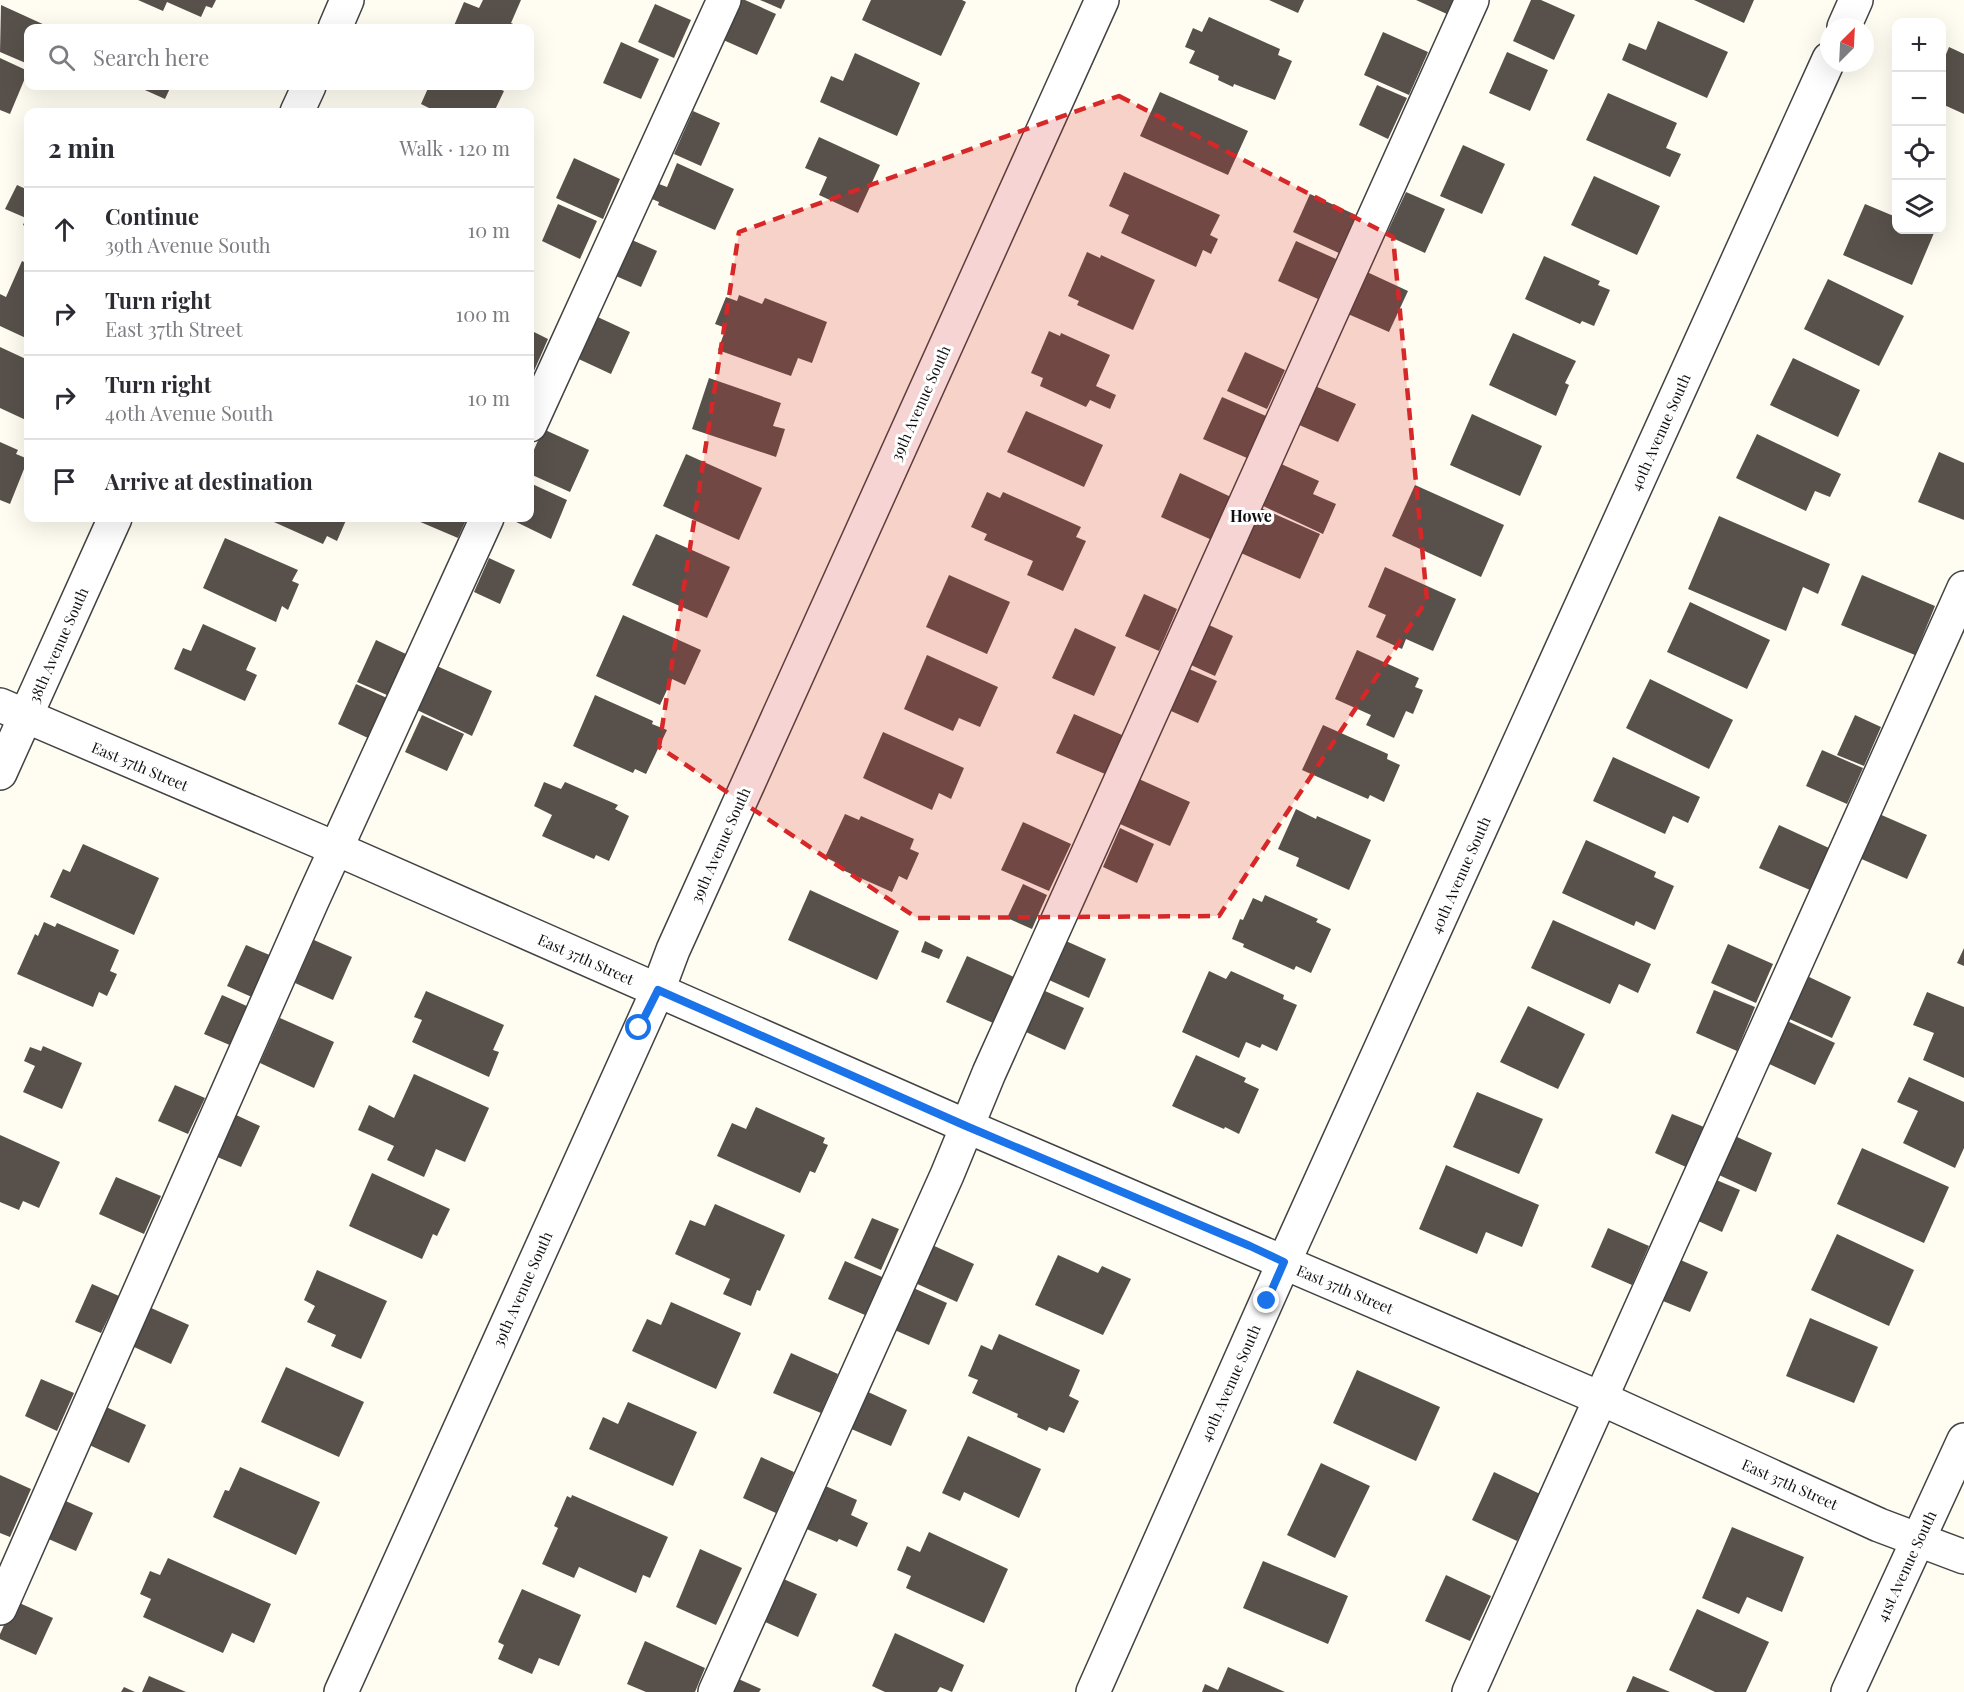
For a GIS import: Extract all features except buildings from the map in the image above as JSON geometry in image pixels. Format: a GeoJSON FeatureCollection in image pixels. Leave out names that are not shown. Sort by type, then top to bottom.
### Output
{"type":"FeatureCollection","features":[{"type":"Feature","properties":{"kind":"street"},"geometry":{"type":"LineString","coordinates":[[337,24],[347,0]]}},
{"type":"Feature","properties":{"kind":"street"},"geometry":{"type":"LineString","coordinates":[[534,416],[724,0]]}},
{"type":"Feature","properties":{"kind":"street","name":"39th Avenue South"},"geometry":{"type":"LineString","coordinates":[[341,1692],[1102,0]]}},
{"type":"Feature","properties":{"kind":"street"},"geometry":{"type":"LineString","coordinates":[[715,1692],[966,1126],[1472,0]]}},
{"type":"Feature","properties":{"kind":"street"},"geometry":{"type":"LineString","coordinates":[[1848,18],[1856,0]]}},
{"type":"Feature","properties":{"kind":"street","name":"40th Avenue South"},"geometry":{"type":"LineString","coordinates":[[1093,1692],[1284,1262],[1823,72]]}},
{"type":"Feature","properties":{"kind":"street"},"geometry":{"type":"LineString","coordinates":[[299,108],[307,90]]}},
{"type":"Feature","properties":{"kind":"street","name":"38th Avenue South"},"geometry":{"type":"LineString","coordinates":[[0,773],[13,711],[113,522]]}},
{"type":"Feature","properties":{"kind":"street"},"geometry":{"type":"LineString","coordinates":[[0,1608],[307,912],[485,522]]}},
{"type":"Feature","properties":{"kind":"street"},"geometry":{"type":"LineString","coordinates":[[1469,1692],[1964,588]]}},
{"type":"Feature","properties":{"kind":"street","name":"East 37th Street"},"geometry":{"type":"LineString","coordinates":[[13,711],[337,849],[966,1126],[1602,1399],[1879,1525],[1964,1557]]}},
{"type":"Feature","properties":{"kind":"street","name":"41st Avenue South"},"geometry":{"type":"LineString","coordinates":[[1848,1692],[1964,1440]]}},
{"type":"Feature","properties":{"kind":"highlighted area"},"geometry":{"type":"Polygon","coordinates":[[[1119,96],[1393,237],[1427,600],[1219,916],[917,918],[659,747],[739,232],[1119,96]]]}},
{"type":"Feature","properties":{"kind":"district","name":"Howe"},"geometry":{"type":"Point","coordinates":[1251,515]}},
{"type":"Feature","properties":{"kind":"route"},"geometry":{"type":"LineString","coordinates":[[639,1028],[658,990],[966,1126],[1250,1246],[1284,1262],[1267,1301]]}}]}
